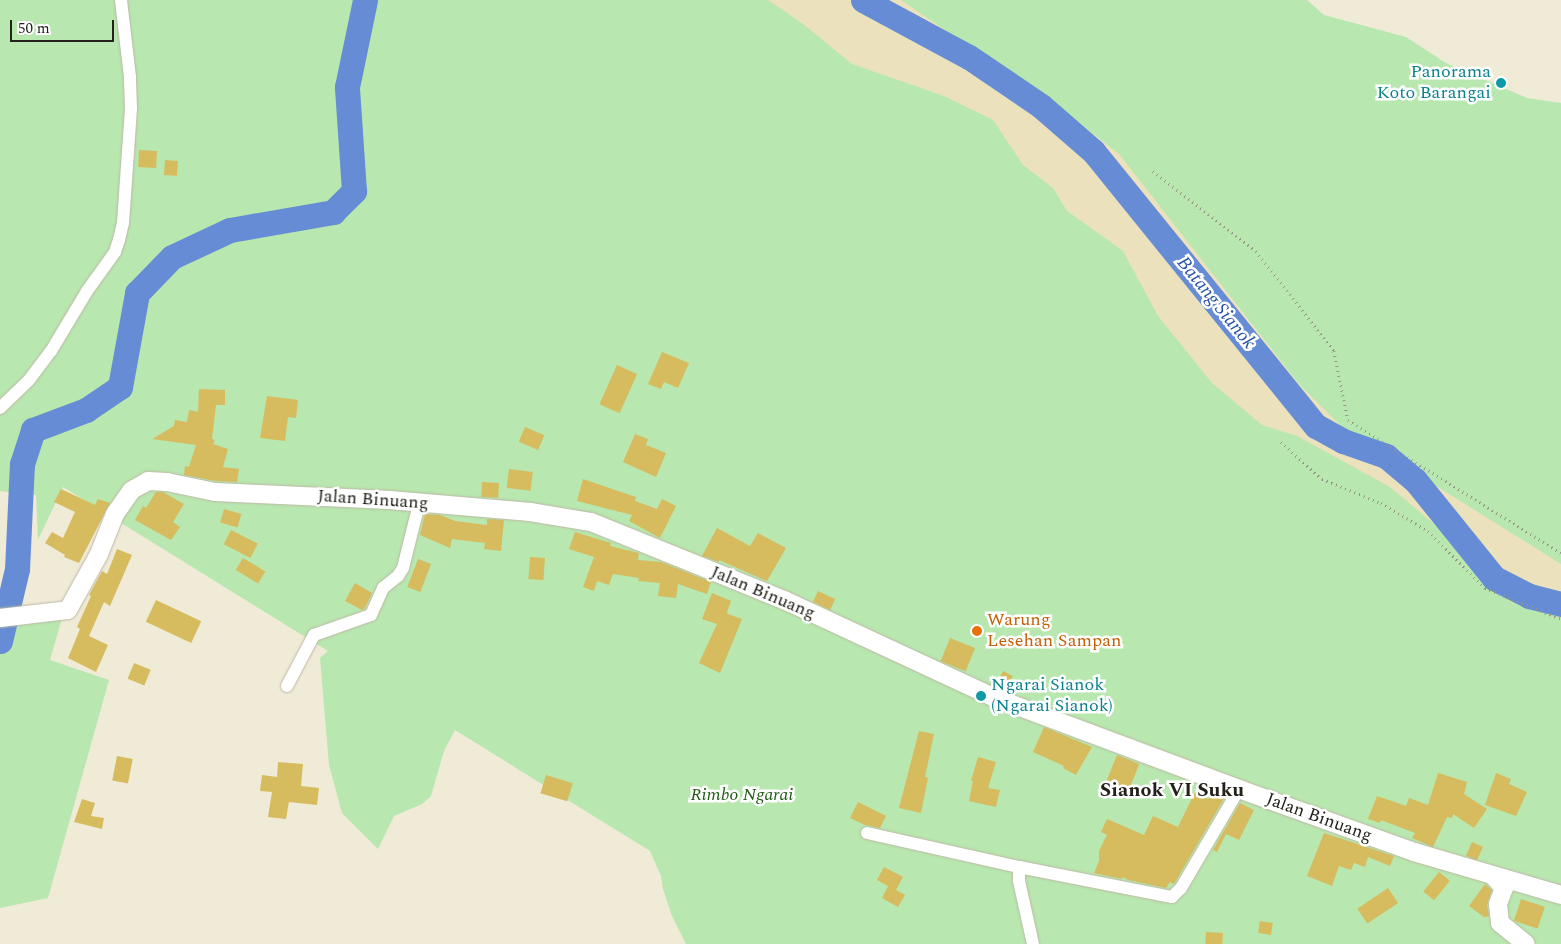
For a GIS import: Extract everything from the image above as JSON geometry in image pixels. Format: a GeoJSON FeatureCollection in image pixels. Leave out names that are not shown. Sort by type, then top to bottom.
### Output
{"type":"FeatureCollection","features":[{"type":"Feature","properties":{"kind":"main road","name":"Jalan Binuang"},"geometry":{"type":"LineString","coordinates":[[0,618],[68,610],[99,554],[115,514],[132,490],[148,482],[168,482],[215,492],[380,500],[530,512],[591,522],[784,600],[993,697],[1414,852],[1494,877],[1561,895]]}},
{"type":"Feature","properties":{"kind":"main road"},"geometry":{"type":"LineString","coordinates":[[1494,877],[1504,888],[1498,904],[1500,923],[1526,944]]}},
{"type":"Feature","properties":{"kind":"street"},"geometry":{"type":"LineString","coordinates":[[0,408],[29,380],[51,351],[87,292],[115,252],[119,240],[123,223],[131,109],[130,77],[121,0]]}},
{"type":"Feature","properties":{"kind":"street"},"geometry":{"type":"LineString","coordinates":[[287,686],[314,635],[371,615],[383,588],[398,576],[403,568],[418,504]]}},
{"type":"Feature","properties":{"kind":"street"},"geometry":{"type":"LineString","coordinates":[[867,833],[1018,867],[1172,897],[1181,888],[1239,789]]}},
{"type":"Feature","properties":{"kind":"street"},"geometry":{"type":"LineString","coordinates":[[1018,867],[1019,881],[1033,944]]}},
{"type":"Feature","properties":{"kind":"path"},"geometry":{"type":"LineString","coordinates":[[1153,171],[1256,251],[1334,352],[1348,420],[1561,553]]}},
{"type":"Feature","properties":{"kind":"path"},"geometry":{"type":"LineString","coordinates":[[1281,442],[1322,479],[1381,503],[1428,531],[1485,588],[1561,619]]}},
{"type":"Feature","properties":{"kind":"green space","name":"Ngarai Sianok (Ngarai Sianok)"},"geometry":{"type":"Polygon","coordinates":[[[0,0],[1307,0],[1324,15],[1406,37],[1446,63],[1527,98],[1561,103],[1561,944],[686,944],[672,916],[663,889],[661,876],[650,851],[455,730],[444,751],[431,796],[422,804],[394,816],[378,849],[342,813],[329,765],[320,658],[328,651],[63,487],[38,540],[36,495],[0,491],[0,0]]]}},
{"type":"Feature","properties":{"kind":"green space"},"geometry":{"type":"Polygon","coordinates":[[[64,611],[50,660],[109,680],[48,898],[0,908],[0,654],[10,618],[64,611]]]}},
{"type":"Feature","properties":{"kind":"sand"},"geometry":{"type":"Polygon","coordinates":[[[768,0],[901,0],[1068,114],[1119,154],[1299,384],[1342,427],[1561,564],[1561,607],[1523,598],[1481,576],[1440,529],[1390,487],[1297,436],[1262,425],[1212,383],[1158,316],[1123,251],[1067,211],[1053,188],[1023,165],[993,120],[944,96],[852,64],[803,24],[768,0]]]}},
{"type":"Feature","properties":{"kind":"building"},"geometry":{"type":"Polygon","coordinates":[[[139,150],[157,151],[156,168],[138,167],[139,150]]]}},
{"type":"Feature","properties":{"kind":"building"},"geometry":{"type":"Polygon","coordinates":[[[165,160],[178,161],[177,176],[164,175],[165,160]]]}},
{"type":"Feature","properties":{"kind":"building"},"geometry":{"type":"Polygon","coordinates":[[[662,352],[689,363],[678,388],[664,382],[661,389],[648,384],[662,352]]]}},
{"type":"Feature","properties":{"kind":"building"},"geometry":{"type":"Polygon","coordinates":[[[617,365],[637,374],[620,413],[600,404],[617,365]]]}},
{"type":"Feature","properties":{"kind":"building"},"geometry":{"type":"Polygon","coordinates":[[[199,389],[225,390],[225,405],[216,405],[212,439],[215,440],[213,444],[228,449],[223,467],[239,469],[237,482],[216,481],[184,475],[185,466],[189,467],[196,445],[152,439],[174,426],[175,420],[187,422],[189,410],[198,412],[199,389]]]}},
{"type":"Feature","properties":{"kind":"building"},"geometry":{"type":"Polygon","coordinates":[[[267,396],[298,400],[296,418],[288,417],[285,441],[260,438],[267,396]]]}},
{"type":"Feature","properties":{"kind":"building"},"geometry":{"type":"Polygon","coordinates":[[[525,427],[544,435],[538,450],[519,442],[525,427]]]}},
{"type":"Feature","properties":{"kind":"building"},"geometry":{"type":"Polygon","coordinates":[[[635,434],[648,439],[646,445],[666,453],[656,477],[623,462],[635,434]]]}},
{"type":"Feature","properties":{"kind":"building"},"geometry":{"type":"Polygon","coordinates":[[[509,469],[533,472],[531,491],[507,488],[509,469]]]}},
{"type":"Feature","properties":{"kind":"building"},"geometry":{"type":"Polygon","coordinates":[[[583,479],[636,497],[635,501],[657,509],[662,499],[676,506],[660,538],[629,521],[632,515],[577,501],[583,479]]]}},
{"type":"Feature","properties":{"kind":"building"},"geometry":{"type":"Polygon","coordinates":[[[482,482],[499,483],[498,498],[481,497],[482,482]]]}},
{"type":"Feature","properties":{"kind":"building"},"geometry":{"type":"Polygon","coordinates":[[[61,489],[95,505],[98,499],[110,503],[79,563],[64,557],[65,555],[45,543],[52,532],[63,538],[75,512],[54,502],[61,489]]]}},
{"type":"Feature","properties":{"kind":"building"},"geometry":{"type":"Polygon","coordinates":[[[156,492],[163,492],[184,504],[173,522],[180,527],[171,540],[135,520],[143,506],[146,508],[156,492]]]}},
{"type":"Feature","properties":{"kind":"building"},"geometry":{"type":"Polygon","coordinates":[[[224,509],[241,514],[237,527],[220,522],[224,509]]]}},
{"type":"Feature","properties":{"kind":"building"},"geometry":{"type":"Polygon","coordinates":[[[425,514],[440,515],[455,521],[487,525],[487,519],[504,520],[501,551],[484,549],[485,543],[452,539],[450,548],[420,535],[425,514]]]}},
{"type":"Feature","properties":{"kind":"building"},"geometry":{"type":"Polygon","coordinates":[[[717,528],[750,546],[758,533],[786,548],[767,581],[719,560],[719,562],[702,556],[717,528]]]}},
{"type":"Feature","properties":{"kind":"building"},"geometry":{"type":"Polygon","coordinates":[[[231,530],[258,544],[250,558],[224,544],[231,530]]]}},
{"type":"Feature","properties":{"kind":"building"},"geometry":{"type":"Polygon","coordinates":[[[575,532],[611,543],[610,546],[639,553],[638,560],[661,562],[711,582],[707,594],[678,584],[676,598],[658,596],[660,583],[638,581],[639,578],[613,574],[609,585],[597,581],[594,591],[583,587],[594,557],[569,549],[575,532]]]}},
{"type":"Feature","properties":{"kind":"building"},"geometry":{"type":"Polygon","coordinates":[[[117,549],[132,555],[110,606],[104,602],[89,636],[108,645],[96,672],[68,658],[80,629],[77,627],[91,596],[89,595],[102,571],[107,574],[117,549]]]}},
{"type":"Feature","properties":{"kind":"building"},"geometry":{"type":"Polygon","coordinates":[[[530,557],[545,558],[543,580],[528,579],[530,557]]]}},
{"type":"Feature","properties":{"kind":"building"},"geometry":{"type":"Polygon","coordinates":[[[243,558],[265,571],[258,583],[236,570],[243,558]]]}},
{"type":"Feature","properties":{"kind":"building"},"geometry":{"type":"Polygon","coordinates":[[[418,559],[431,564],[420,592],[407,587],[418,559]]]}},
{"type":"Feature","properties":{"kind":"building"},"geometry":{"type":"Polygon","coordinates":[[[355,583],[372,593],[365,608],[362,610],[345,601],[355,583]]]}},
{"type":"Feature","properties":{"kind":"building"},"geometry":{"type":"Polygon","coordinates":[[[818,591],[835,599],[830,610],[813,602],[818,591]]]}},
{"type":"Feature","properties":{"kind":"building"},"geometry":{"type":"Polygon","coordinates":[[[712,593],[731,601],[728,614],[742,619],[720,673],[699,663],[717,624],[702,619],[712,593]]]}},
{"type":"Feature","properties":{"kind":"building"},"geometry":{"type":"Polygon","coordinates":[[[156,600],[201,621],[191,643],[146,622],[156,600]]]}},
{"type":"Feature","properties":{"kind":"building"},"geometry":{"type":"Polygon","coordinates":[[[950,638],[975,648],[966,671],[941,661],[950,638]]]}},
{"type":"Feature","properties":{"kind":"building"},"geometry":{"type":"Polygon","coordinates":[[[134,663],[151,670],[144,686],[128,679],[134,663]]]}},
{"type":"Feature","properties":{"kind":"building"},"geometry":{"type":"Polygon","coordinates":[[[1003,671],[1013,676],[1005,691],[995,686],[1003,671]]]}},
{"type":"Feature","properties":{"kind":"building"},"geometry":{"type":"Polygon","coordinates":[[[1044,727],[1092,747],[1076,775],[1063,768],[1064,766],[1033,752],[1044,727]]]}},
{"type":"Feature","properties":{"kind":"building"},"geometry":{"type":"Polygon","coordinates":[[[919,731],[934,734],[925,777],[928,778],[921,813],[899,808],[919,731]]]}},
{"type":"Feature","properties":{"kind":"building"},"geometry":{"type":"Polygon","coordinates":[[[1117,755],[1139,764],[1125,799],[1103,790],[1117,755]]]}},
{"type":"Feature","properties":{"kind":"building"},"geometry":{"type":"Polygon","coordinates":[[[117,756],[133,759],[128,784],[112,781],[117,756]]]}},
{"type":"Feature","properties":{"kind":"building"},"geometry":{"type":"Polygon","coordinates":[[[978,757],[996,762],[988,788],[1000,790],[996,807],[969,801],[973,781],[971,781],[978,757]]]}},
{"type":"Feature","properties":{"kind":"building"},"geometry":{"type":"Polygon","coordinates":[[[278,762],[303,764],[301,786],[319,788],[317,805],[289,802],[286,819],[268,817],[272,792],[260,791],[262,775],[277,777],[278,762]]]}},
{"type":"Feature","properties":{"kind":"building"},"geometry":{"type":"Polygon","coordinates":[[[1438,773],[1467,782],[1464,794],[1487,809],[1474,828],[1453,814],[1452,818],[1447,817],[1433,847],[1412,838],[1415,833],[1381,820],[1380,823],[1368,819],[1377,796],[1406,806],[1409,798],[1428,805],[1438,773]]]}},
{"type":"Feature","properties":{"kind":"building"},"geometry":{"type":"Polygon","coordinates":[[[1496,773],[1511,779],[1509,784],[1527,792],[1516,816],[1485,805],[1496,773]]]}},
{"type":"Feature","properties":{"kind":"building"},"geometry":{"type":"Polygon","coordinates":[[[546,775],[573,783],[567,801],[540,793],[546,775]]]}},
{"type":"Feature","properties":{"kind":"building"},"geometry":{"type":"Polygon","coordinates":[[[1195,792],[1208,799],[1216,792],[1226,795],[1174,884],[1170,882],[1166,888],[1128,880],[1123,877],[1122,879],[1094,873],[1099,861],[1099,851],[1107,835],[1101,832],[1107,819],[1144,835],[1153,816],[1178,827],[1195,792]]]}},
{"type":"Feature","properties":{"kind":"building"},"geometry":{"type":"Polygon","coordinates":[[[82,799],[95,803],[91,816],[104,818],[102,829],[74,822],[82,799]]]}},
{"type":"Feature","properties":{"kind":"building"},"geometry":{"type":"Polygon","coordinates":[[[858,802],[886,816],[880,828],[865,825],[850,818],[858,802]]]}},
{"type":"Feature","properties":{"kind":"building"},"geometry":{"type":"Polygon","coordinates":[[[1240,803],[1254,810],[1239,840],[1226,834],[1217,852],[1213,850],[1240,803]]]}},
{"type":"Feature","properties":{"kind":"building"},"geometry":{"type":"Polygon","coordinates":[[[1324,833],[1394,856],[1390,866],[1368,857],[1365,867],[1354,863],[1351,870],[1339,866],[1332,886],[1307,876],[1324,833]]]}},
{"type":"Feature","properties":{"kind":"building"},"geometry":{"type":"Polygon","coordinates":[[[1472,842],[1483,847],[1477,861],[1466,856],[1472,842]]]}},
{"type":"Feature","properties":{"kind":"building"},"geometry":{"type":"Polygon","coordinates":[[[884,867],[903,877],[896,890],[905,895],[898,907],[882,898],[888,886],[877,880],[884,867]]]}},
{"type":"Feature","properties":{"kind":"building"},"geometry":{"type":"Polygon","coordinates":[[[1439,872],[1450,881],[1434,900],[1423,891],[1439,872]]]}},
{"type":"Feature","properties":{"kind":"building"},"geometry":{"type":"Polygon","coordinates":[[[1485,884],[1492,890],[1487,905],[1489,916],[1484,917],[1469,906],[1485,884]]]}},
{"type":"Feature","properties":{"kind":"building"},"geometry":{"type":"Polygon","coordinates":[[[1388,888],[1398,903],[1367,924],[1357,909],[1388,888]]]}},
{"type":"Feature","properties":{"kind":"building"},"geometry":{"type":"Polygon","coordinates":[[[1521,899],[1545,907],[1538,929],[1514,921],[1521,899]]]}},
{"type":"Feature","properties":{"kind":"building"},"geometry":{"type":"Polygon","coordinates":[[[1260,921],[1273,923],[1271,935],[1258,933],[1260,921]]]}},
{"type":"Feature","properties":{"kind":"building"},"geometry":{"type":"Polygon","coordinates":[[[1206,932],[1223,933],[1222,944],[1205,944],[1206,932]]]}},
{"type":"Feature","properties":{"kind":"waterway"},"geometry":{"type":"LineString","coordinates":[[0,641],[17,569],[22,464],[33,430],[86,410],[120,387],[137,293],[172,257],[230,230],[333,212],[354,191],[347,87],[365,0]]}},
{"type":"Feature","properties":{"kind":"waterway","name":"Batang Sianok"},"geometry":{"type":"LineString","coordinates":[[863,0],[969,57],[1041,106],[1093,151],[1316,426],[1343,441],[1386,456],[1415,480],[1494,578],[1529,596],[1561,604]]}},
{"type":"Feature","properties":{"kind":"place","name":"Panorama Koto Barangai"},"geometry":{"type":"Point","coordinates":[1501,83]}},
{"type":"Feature","properties":{"kind":"place","name":"Warung Lesehan Sampan"},"geometry":{"type":"Point","coordinates":[977,631]}},
{"type":"Feature","properties":{"kind":"place","name":"Ngarai Sianok (Ngarai Sianok)"},"geometry":{"type":"Point","coordinates":[981,696]}},
{"type":"Feature","properties":{"kind":"district","name":"Sianok VI Suku"},"geometry":{"type":"Point","coordinates":[1172,790]}},
{"type":"Feature","properties":{"kind":"park label","name":"Rimbo Ngarai"},"geometry":{"type":"Point","coordinates":[742,795]}}]}
